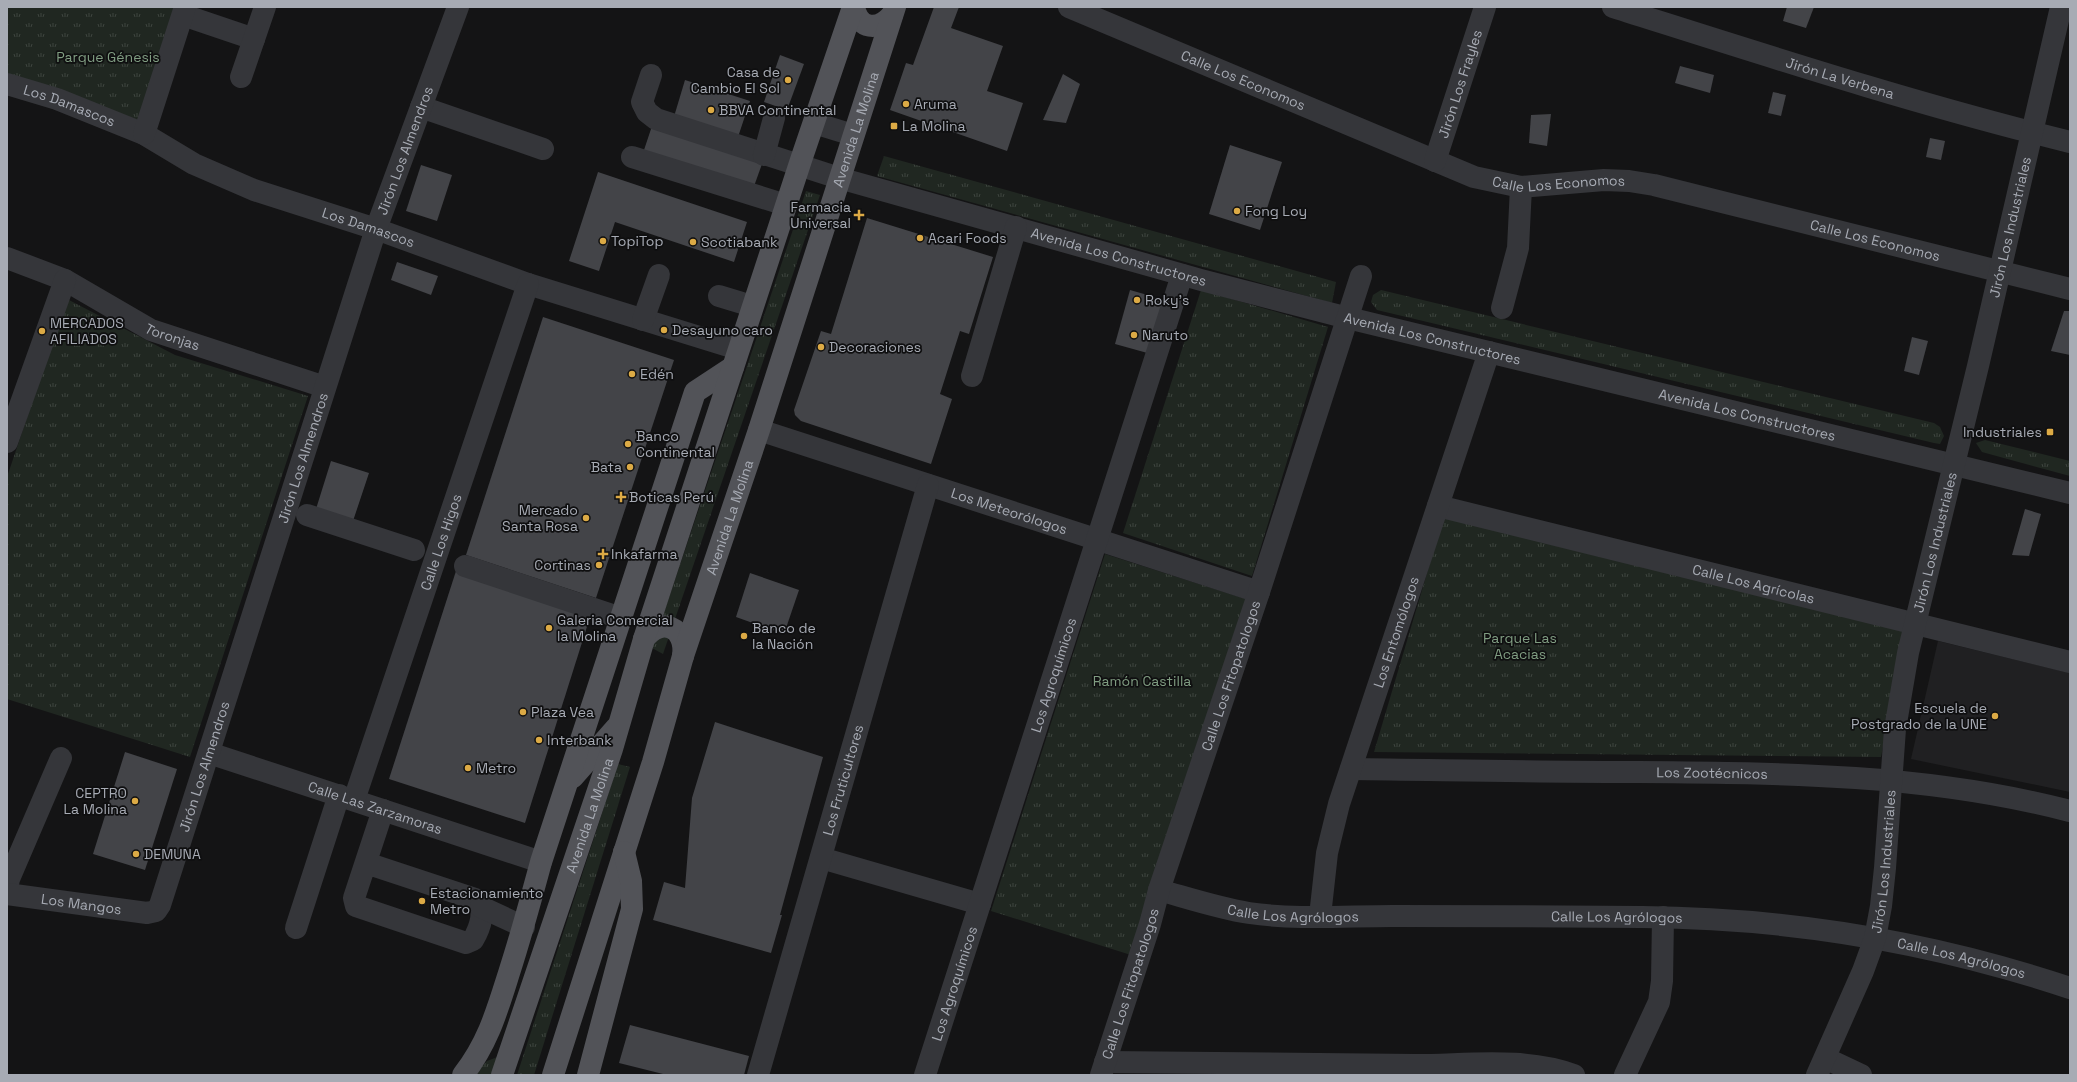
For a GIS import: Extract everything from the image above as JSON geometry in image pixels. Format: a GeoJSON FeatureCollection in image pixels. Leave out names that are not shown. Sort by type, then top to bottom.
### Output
{"type":"FeatureCollection","features":[{"type":"Feature","properties":{"kind":"main road"},"geometry":{"type":"LineString","coordinates":[[853,7],[856,16],[864,24],[874,27],[885,23],[893,11]]}},
{"type":"Feature","properties":{"kind":"main road","name":"Avenida La Molina"},"geometry":{"type":"LineString","coordinates":[[502,1075],[620,724],[644,639],[752,306],[853,7]]}},
{"type":"Feature","properties":{"kind":"main road","name":"Avenida La Molina"},"geometry":{"type":"LineString","coordinates":[[554,1075],[624,852],[683,656],[759,430],[893,11]]}},
{"type":"Feature","properties":{"kind":"main road"},"geometry":{"type":"LineString","coordinates":[[463,1075],[477,1057],[498,1014],[524,927],[541,862],[695,392],[735,358]]}},
{"type":"Feature","properties":{"kind":"main road"},"geometry":{"type":"LineString","coordinates":[[644,639],[650,630],[660,626],[671,627],[680,634],[684,644],[683,656]]}},
{"type":"Feature","properties":{"kind":"main road"},"geometry":{"type":"LineString","coordinates":[[566,786],[620,724]]}},
{"type":"Feature","properties":{"kind":"main road"},"geometry":{"type":"LineString","coordinates":[[588,1075],[632,909],[631,881],[624,852]]}},
{"type":"Feature","properties":{"kind":"main road"},"geometry":{"type":"LineString","coordinates":[[524,927],[549,935]]}},
{"type":"Feature","properties":{"kind":"street"},"geometry":{"type":"LineString","coordinates":[[241,77],[265,7]]}},
{"type":"Feature","properties":{"kind":"street","name":"Jirón Los Almendros"},"geometry":{"type":"LineString","coordinates":[[156,911],[160,905],[376,229],[458,7]]}},
{"type":"Feature","properties":{"kind":"street","name":"Calle Los Economos"},"geometry":{"type":"LineString","coordinates":[[1069,7],[1474,178],[1521,186],[1604,180],[1636,182],[2070,289]]}},
{"type":"Feature","properties":{"kind":"street","name":"Jirón Los Frayles"},"geometry":{"type":"LineString","coordinates":[[1435,161],[1485,7]]}},
{"type":"Feature","properties":{"kind":"street","name":"Jirón La Verbena"},"geometry":{"type":"LineString","coordinates":[[1613,7],[1857,85],[2070,142]]}},
{"type":"Feature","properties":{"kind":"street","name":"Jirón Los Industriales"},"geometry":{"type":"LineString","coordinates":[[1821,1066],[1863,971],[1875,938],[1886,868],[1895,729],[1904,675],[1953,464],[2000,272],[2061,7]]}},
{"type":"Feature","properties":{"kind":"street"},"geometry":{"type":"LineString","coordinates":[[144,134],[184,11],[254,39]]}},
{"type":"Feature","properties":{"kind":"street","name":"Avenida Los Constructores"},"geometry":{"type":"LineString","coordinates":[[651,75],[642,102],[646,112],[656,119],[839,178],[1182,275],[1348,318],[2070,493]]}},
{"type":"Feature","properties":{"kind":"street","name":"Los Damascos"},"geometry":{"type":"LineString","coordinates":[[7,84],[57,99],[144,134],[194,164],[254,190],[376,229],[528,284],[643,320],[735,358]]}},
{"type":"Feature","properties":{"kind":"street"},"geometry":{"type":"LineString","coordinates":[[421,107],[543,149]]}},
{"type":"Feature","properties":{"kind":"street"},"geometry":{"type":"LineString","coordinates":[[764,155],[774,118]]}},
{"type":"Feature","properties":{"kind":"street"},"geometry":{"type":"LineString","coordinates":[[814,123],[853,135]]}},
{"type":"Feature","properties":{"kind":"street"},"geometry":{"type":"LineString","coordinates":[[632,157],[786,205]]}},
{"type":"Feature","properties":{"kind":"street"},"geometry":{"type":"LineString","coordinates":[[1502,308],[1518,248],[1521,186]]}},
{"type":"Feature","properties":{"kind":"street"},"geometry":{"type":"LineString","coordinates":[[972,376],[1016,227]]}},
{"type":"Feature","properties":{"kind":"street","name":"Toronjas"},"geometry":{"type":"LineString","coordinates":[[7,258],[65,280],[151,330],[325,387]]}},
{"type":"Feature","properties":{"kind":"street"},"geometry":{"type":"LineString","coordinates":[[643,320],[659,275]]}},
{"type":"Feature","properties":{"kind":"street","name":"Los Agroquímicos"},"geometry":{"type":"LineString","coordinates":[[925,1075],[1182,275]]}},
{"type":"Feature","properties":{"kind":"street","name":"Calle Los Fitopatologos"},"geometry":{"type":"LineString","coordinates":[[1103,1068],[1150,924],[1159,890],[1259,592],[1361,276]]}},
{"type":"Feature","properties":{"kind":"street"},"geometry":{"type":"LineString","coordinates":[[7,442],[65,280]]}},
{"type":"Feature","properties":{"kind":"street","name":"Calle Los Higos"},"geometry":{"type":"LineString","coordinates":[[296,928],[346,798],[528,284]]}},
{"type":"Feature","properties":{"kind":"street"},"geometry":{"type":"LineString","coordinates":[[719,296],[752,306]]}},
{"type":"Feature","properties":{"kind":"street","name":"Los Entomólogos"},"geometry":{"type":"LineString","coordinates":[[1320,916],[1327,853],[1339,804],[1489,352]]}},
{"type":"Feature","properties":{"kind":"street","name":"Los Meteorólogos"},"geometry":{"type":"LineString","coordinates":[[759,430],[1259,592]]}},
{"type":"Feature","properties":{"kind":"street","name":"Los Fruticultores"},"geometry":{"type":"LineString","coordinates":[[758,1075],[928,485]]}},
{"type":"Feature","properties":{"kind":"street","name":"Calle Los Agrícolas"},"geometry":{"type":"LineString","coordinates":[[1438,506],[2070,662]]}},
{"type":"Feature","properties":{"kind":"street"},"geometry":{"type":"LineString","coordinates":[[307,515],[414,550]]}},
{"type":"Feature","properties":{"kind":"street"},"geometry":{"type":"LineString","coordinates":[[465,566],[621,618]]}},
{"type":"Feature","properties":{"kind":"street","name":"Calle Las Zarzamoras"},"geometry":{"type":"LineString","coordinates":[[209,753],[541,862]]}},
{"type":"Feature","properties":{"kind":"street"},"geometry":{"type":"LineString","coordinates":[[7,889],[9,879],[61,758]]}},
{"type":"Feature","properties":{"kind":"street","name":"Los Zootécnicos"},"geometry":{"type":"LineString","coordinates":[[1351,769],[1724,772],[1892,779],[2010,797],[2070,811]]}},
{"type":"Feature","properties":{"kind":"street"},"geometry":{"type":"LineString","coordinates":[[383,810],[354,898],[356,906],[466,943],[473,940],[476,934],[482,914],[481,907]]}},
{"type":"Feature","properties":{"kind":"street"},"geometry":{"type":"LineString","coordinates":[[821,858],[980,904]]}},
{"type":"Feature","properties":{"kind":"street"},"geometry":{"type":"LineString","coordinates":[[366,863],[475,899],[481,907],[524,927]]}},
{"type":"Feature","properties":{"kind":"street","name":"Calle Los Agrólogos"},"geometry":{"type":"LineString","coordinates":[[1159,890],[1247,913],[1320,916],[1663,917],[1799,926],[1875,938],[2000,966],[2070,988]]}},
{"type":"Feature","properties":{"kind":"street","name":"Los Mangos"},"geometry":{"type":"LineString","coordinates":[[7,894],[147,913],[156,911]]}},
{"type":"Feature","properties":{"kind":"street"},"geometry":{"type":"LineString","coordinates":[[1625,1075],[1659,1002],[1662,981],[1663,917]]}},
{"type":"Feature","properties":{"kind":"street"},"geometry":{"type":"LineString","coordinates":[[1103,1068],[1458,1070],[1525,1064],[1550,1068],[1574,1075]]}},
{"type":"Feature","properties":{"kind":"street"},"geometry":{"type":"LineString","coordinates":[[1821,1066],[1861,1075]]}},
{"type":"Feature","properties":{"kind":"shaded area","name":"Escuela de Postgrado de la UNE"},"geometry":{"type":"Polygon","coordinates":[[[1938,641],[2070,673],[2070,792],[1911,759],[1938,641]]]}},
{"type":"Feature","properties":{"kind":"green space","name":"Parque Génesis"},"geometry":{"type":"Polygon","coordinates":[[[7,7],[176,7],[142,116],[133,122],[7,74],[7,7]]]}},
{"type":"Feature","properties":{"kind":"green space"},"geometry":{"type":"Polygon","coordinates":[[[884,156],[1336,282],[1332,303],[877,176],[884,156]]]}},
{"type":"Feature","properties":{"kind":"green space"},"geometry":{"type":"Polygon","coordinates":[[[806,191],[820,195],[663,654],[652,648],[806,191]]]}},
{"type":"Feature","properties":{"kind":"green space"},"geometry":{"type":"Polygon","coordinates":[[[1201,290],[1328,327],[1252,576],[1123,533],[1201,290]]]}},
{"type":"Feature","properties":{"kind":"green space"},"geometry":{"type":"Polygon","coordinates":[[[1381,290],[1934,423],[1940,427],[1944,436],[1940,444],[1934,443],[1377,310],[1371,302],[1373,295],[1381,290]]]}},
{"type":"Feature","properties":{"kind":"green space"},"geometry":{"type":"Polygon","coordinates":[[[67,299],[175,355],[308,396],[190,757],[7,699],[7,477],[67,299]]]}},
{"type":"Feature","properties":{"kind":"green space"},"geometry":{"type":"Polygon","coordinates":[[[1985,440],[2070,461],[2070,476],[1982,452],[1976,443],[1985,440]]]}},
{"type":"Feature","properties":{"kind":"green space","name":"Parque Las Acacias"},"geometry":{"type":"Polygon","coordinates":[[[1444,516],[1904,630],[1881,757],[1374,752],[1444,516]]]}},
{"type":"Feature","properties":{"kind":"green space","name":"Ramón Castilla"},"geometry":{"type":"Polygon","coordinates":[[[1105,554],[1246,599],[1131,955],[991,911],[1105,554]]]}},
{"type":"Feature","properties":{"kind":"green space"},"geometry":{"type":"Polygon","coordinates":[[[618,764],[630,767],[534,1075],[517,1075],[618,764]]]}},
{"type":"Feature","properties":{"kind":"green space"},"geometry":{"type":"Polygon","coordinates":[[[500,1056],[493,1075],[473,1075],[487,1061],[500,1056]]]}},
{"type":"Feature","properties":{"kind":"building"},"geometry":{"type":"Polygon","coordinates":[[[934,7],[959,7],[951,28],[1003,46],[987,91],[1023,103],[1007,151],[890,110],[906,63],[913,65],[934,7]]]}},
{"type":"Feature","properties":{"kind":"building"},"geometry":{"type":"Polygon","coordinates":[[[1787,7],[1814,7],[1806,28],[1783,21],[1787,7]]]}},
{"type":"Feature","properties":{"kind":"building"},"geometry":{"type":"Polygon","coordinates":[[[780,55],[804,64],[787,110],[764,102],[780,55]]]}},
{"type":"Feature","properties":{"kind":"building"},"geometry":{"type":"Polygon","coordinates":[[[1680,66],[1714,75],[1710,93],[1675,83],[1680,66]]]}},
{"type":"Feature","properties":{"kind":"building"},"geometry":{"type":"Polygon","coordinates":[[[1063,74],[1080,84],[1066,123],[1043,120],[1063,74]]]}},
{"type":"Feature","properties":{"kind":"building","name":"BBVA Continental"},"geometry":{"type":"Polygon","coordinates":[[[685,80],[750,101],[737,140],[673,120],[685,80]]]}},
{"type":"Feature","properties":{"kind":"building"},"geometry":{"type":"Polygon","coordinates":[[[1773,92],[1786,95],[1781,116],[1768,113],[1773,92]]]}},
{"type":"Feature","properties":{"kind":"building"},"geometry":{"type":"Polygon","coordinates":[[[1551,114],[1547,146],[1529,143],[1531,115],[1551,114]]]}},
{"type":"Feature","properties":{"kind":"building"},"geometry":{"type":"Polygon","coordinates":[[[652,126],[762,164],[753,189],[644,150],[652,126]]]}},
{"type":"Feature","properties":{"kind":"building"},"geometry":{"type":"Polygon","coordinates":[[[1930,138],[1945,141],[1941,160],[1926,157],[1930,138]]]}},
{"type":"Feature","properties":{"kind":"building"},"geometry":{"type":"Polygon","coordinates":[[[1230,145],[1282,162],[1260,230],[1209,214],[1230,145]]]}},
{"type":"Feature","properties":{"kind":"building"},"geometry":{"type":"Polygon","coordinates":[[[421,165],[452,175],[437,221],[406,211],[421,165]]]}},
{"type":"Feature","properties":{"kind":"building"},"geometry":{"type":"Polygon","coordinates":[[[598,172],[747,222],[734,262],[615,222],[599,271],[569,261],[598,172]]]}},
{"type":"Feature","properties":{"kind":"building"},"geometry":{"type":"Polygon","coordinates":[[[867,218],[993,257],[969,334],[960,331],[940,394],[952,399],[931,464],[801,421],[795,415],[794,410],[821,331],[831,334],[867,218]]]}},
{"type":"Feature","properties":{"kind":"building"},"geometry":{"type":"Polygon","coordinates":[[[397,262],[438,276],[431,295],[391,280],[397,262]]]}},
{"type":"Feature","properties":{"kind":"building"},"geometry":{"type":"Polygon","coordinates":[[[1130,290],[1165,300],[1151,354],[1115,344],[1130,290]]]}},
{"type":"Feature","properties":{"kind":"building"},"geometry":{"type":"Polygon","coordinates":[[[2064,311],[2070,311],[2070,355],[2051,351],[2064,311]]]}},
{"type":"Feature","properties":{"kind":"building"},"geometry":{"type":"Polygon","coordinates":[[[543,317],[674,360],[596,598],[466,555],[543,317]]]}},
{"type":"Feature","properties":{"kind":"building"},"geometry":{"type":"Polygon","coordinates":[[[1912,337],[1928,341],[1919,375],[1904,371],[1912,337]]]}},
{"type":"Feature","properties":{"kind":"building"},"geometry":{"type":"Polygon","coordinates":[[[331,461],[369,473],[353,521],[316,509],[331,461]]]}},
{"type":"Feature","properties":{"kind":"building"},"geometry":{"type":"Polygon","coordinates":[[[2025,509],[2041,514],[2029,556],[2012,555],[2025,509]]]}},
{"type":"Feature","properties":{"kind":"building"},"geometry":{"type":"Polygon","coordinates":[[[456,571],[591,614],[525,823],[389,779],[456,571]]]}},
{"type":"Feature","properties":{"kind":"building"},"geometry":{"type":"Polygon","coordinates":[[[750,573],[799,590],[784,634],[736,617],[750,573]]]}},
{"type":"Feature","properties":{"kind":"building"},"geometry":{"type":"Polygon","coordinates":[[[715,722],[823,757],[771,953],[653,920],[664,882],[685,888],[692,798],[715,722]]]}},
{"type":"Feature","properties":{"kind":"building"},"geometry":{"type":"Polygon","coordinates":[[[125,752],[177,769],[145,870],[93,854],[125,752]]]}},
{"type":"Feature","properties":{"kind":"building"},"geometry":{"type":"Polygon","coordinates":[[[630,1025],[749,1056],[744,1075],[667,1075],[619,1063],[630,1025]]]}},
{"type":"Feature","properties":{"kind":"place","name":"Casa de Cambio El Sol"},"geometry":{"type":"Point","coordinates":[788,80]}},
{"type":"Feature","properties":{"kind":"place","name":"Aruma"},"geometry":{"type":"Point","coordinates":[906,104]}},
{"type":"Feature","properties":{"kind":"place","name":"BBVA Continental"},"geometry":{"type":"Point","coordinates":[711,110]}},
{"type":"Feature","properties":{"kind":"place","name":"La Molina"},"geometry":{"type":"Point","coordinates":[894,126]}},
{"type":"Feature","properties":{"kind":"place","name":"Fong Loy"},"geometry":{"type":"Point","coordinates":[1237,211]}},
{"type":"Feature","properties":{"kind":"place","name":"Farmacia Universal"},"geometry":{"type":"Point","coordinates":[859,215]}},
{"type":"Feature","properties":{"kind":"place","name":"Acari Foods"},"geometry":{"type":"Point","coordinates":[920,238]}},
{"type":"Feature","properties":{"kind":"place","name":"TopiTop"},"geometry":{"type":"Point","coordinates":[603,241]}},
{"type":"Feature","properties":{"kind":"place","name":"Scotiabank"},"geometry":{"type":"Point","coordinates":[693,242]}},
{"type":"Feature","properties":{"kind":"place","name":"Roky's"},"geometry":{"type":"Point","coordinates":[1137,300]}},
{"type":"Feature","properties":{"kind":"place","name":"Desayuno caro"},"geometry":{"type":"Point","coordinates":[664,330]}},
{"type":"Feature","properties":{"kind":"place","name":"MERCADOS AFILIADOS"},"geometry":{"type":"Point","coordinates":[42,331]}},
{"type":"Feature","properties":{"kind":"place","name":"Naruto"},"geometry":{"type":"Point","coordinates":[1134,335]}},
{"type":"Feature","properties":{"kind":"place","name":"Decoraciones"},"geometry":{"type":"Point","coordinates":[821,347]}},
{"type":"Feature","properties":{"kind":"place","name":"Edén"},"geometry":{"type":"Point","coordinates":[632,374]}},
{"type":"Feature","properties":{"kind":"place","name":"Industriales"},"geometry":{"type":"Point","coordinates":[2050,432]}},
{"type":"Feature","properties":{"kind":"place","name":"Banco Continental"},"geometry":{"type":"Point","coordinates":[628,444]}},
{"type":"Feature","properties":{"kind":"place","name":"Bata"},"geometry":{"type":"Point","coordinates":[630,467]}},
{"type":"Feature","properties":{"kind":"place","name":"Boticas Perú"},"geometry":{"type":"Point","coordinates":[621,497]}},
{"type":"Feature","properties":{"kind":"place","name":"Mercado Santa Rosa"},"geometry":{"type":"Point","coordinates":[586,518]}},
{"type":"Feature","properties":{"kind":"place","name":"Inkafarma"},"geometry":{"type":"Point","coordinates":[603,554]}},
{"type":"Feature","properties":{"kind":"place","name":"Cortinas"},"geometry":{"type":"Point","coordinates":[599,565]}},
{"type":"Feature","properties":{"kind":"place","name":"Galeria Comercial la Molina"},"geometry":{"type":"Point","coordinates":[549,628]}},
{"type":"Feature","properties":{"kind":"place","name":"Banco de la Nación"},"geometry":{"type":"Point","coordinates":[744,636]}},
{"type":"Feature","properties":{"kind":"place","name":"Plaza Vea"},"geometry":{"type":"Point","coordinates":[523,712]}},
{"type":"Feature","properties":{"kind":"place","name":"Escuela de Postgrado de la UNE"},"geometry":{"type":"Point","coordinates":[1995,716]}},
{"type":"Feature","properties":{"kind":"place","name":"Interbank"},"geometry":{"type":"Point","coordinates":[539,740]}},
{"type":"Feature","properties":{"kind":"place","name":"Metro"},"geometry":{"type":"Point","coordinates":[468,768]}},
{"type":"Feature","properties":{"kind":"place","name":"CEPTRO La Molina"},"geometry":{"type":"Point","coordinates":[135,801]}},
{"type":"Feature","properties":{"kind":"place","name":"DEMUNA"},"geometry":{"type":"Point","coordinates":[136,854]}},
{"type":"Feature","properties":{"kind":"place","name":"Estacionamiento Metro"},"geometry":{"type":"Point","coordinates":[422,901]}}]}
